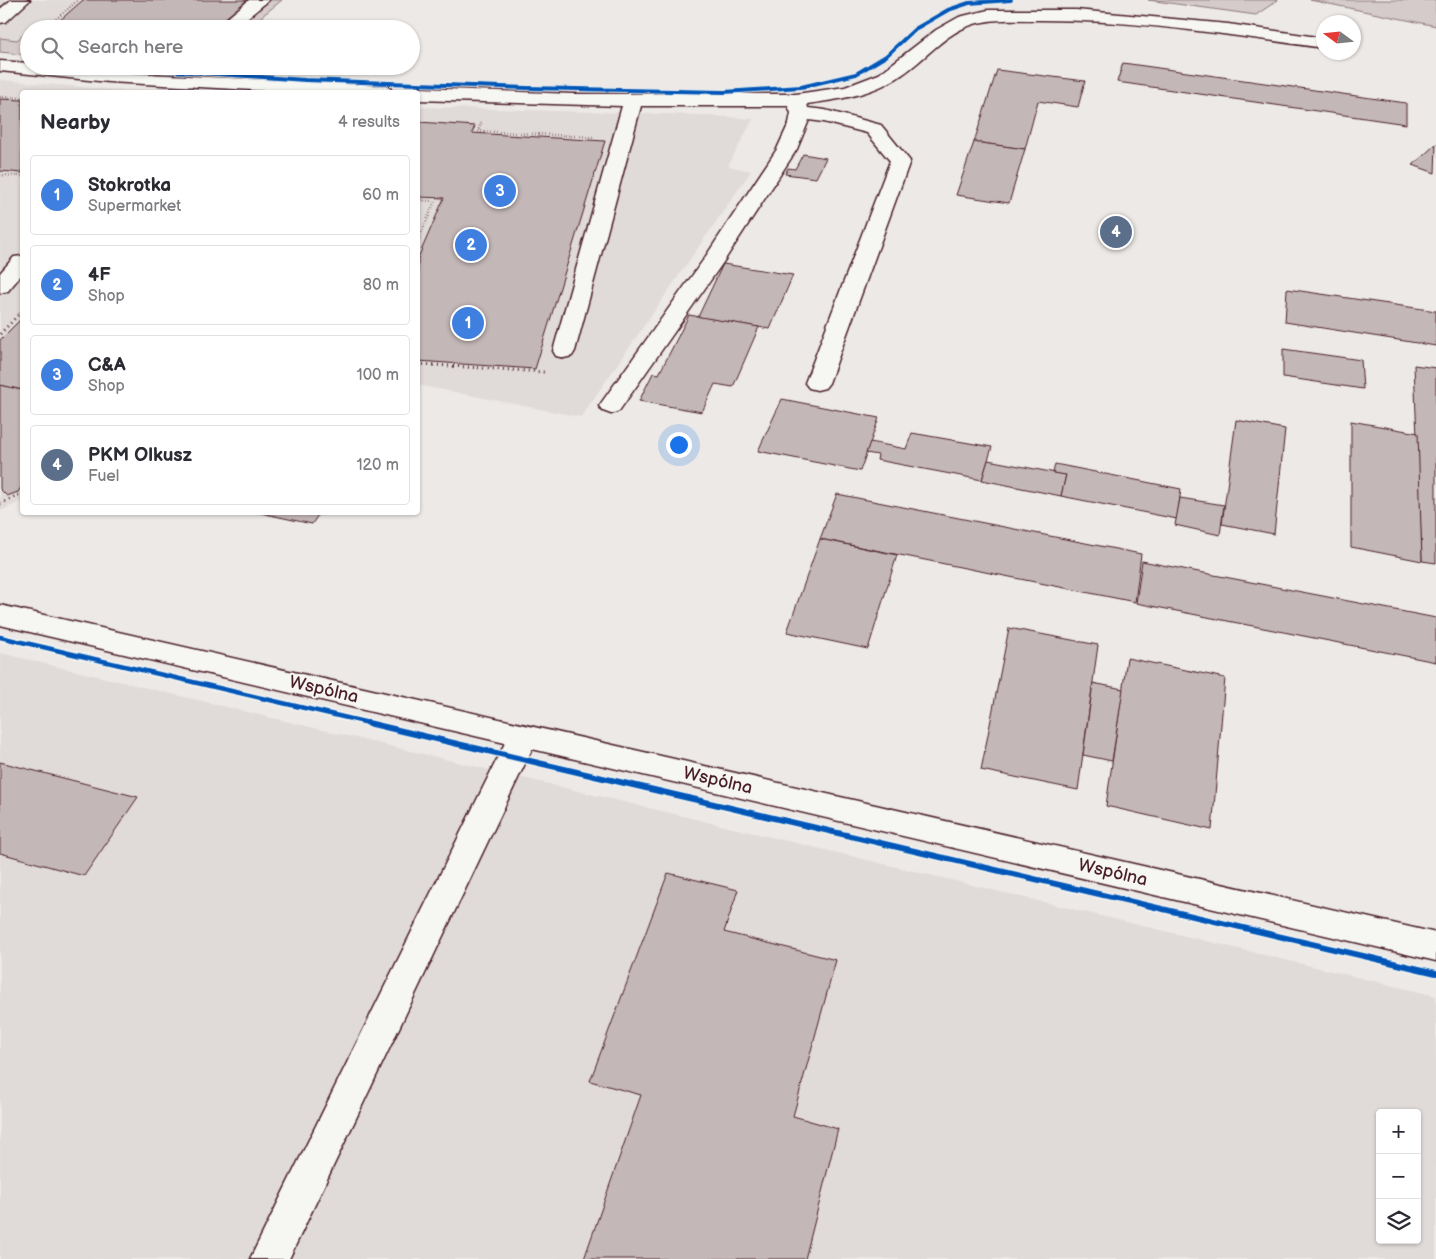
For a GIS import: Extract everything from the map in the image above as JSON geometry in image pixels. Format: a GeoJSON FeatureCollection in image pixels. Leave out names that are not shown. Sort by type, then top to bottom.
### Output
{"type":"FeatureCollection","features":[{"type":"Feature","properties":{"kind":"street"},"geometry":{"type":"LineString","coordinates":[[0,18],[21,0]]}},
{"type":"Feature","properties":{"kind":"street"},"geometry":{"type":"LineString","coordinates":[[234,20],[260,0]]}},
{"type":"Feature","properties":{"kind":"street"},"geometry":{"type":"LineString","coordinates":[[798,107],[848,92],[885,78],[942,34],[965,20],[988,15],[1076,15],[1228,29],[1316,42]]}},
{"type":"Feature","properties":{"kind":"street"},"geometry":{"type":"LineString","coordinates":[[0,66],[20,67]]}},
{"type":"Feature","properties":{"kind":"street"},"geometry":{"type":"LineString","coordinates":[[192,75],[361,90]]}},
{"type":"Feature","properties":{"kind":"street"},"geometry":{"type":"LineString","coordinates":[[420,94],[798,107],[874,129],[900,161],[818,383]]}},
{"type":"Feature","properties":{"kind":"street"},"geometry":{"type":"LineString","coordinates":[[564,350],[633,100]]}},
{"type":"Feature","properties":{"kind":"street"},"geometry":{"type":"LineString","coordinates":[[611,406],[713,261],[787,149],[799,123],[798,107]]}},
{"type":"Feature","properties":{"kind":"street"},"geometry":{"type":"LineString","coordinates":[[0,286],[20,264]]}},
{"type":"Feature","properties":{"kind":"street","name":"Wspólna"},"geometry":{"type":"LineString","coordinates":[[0,615],[1436,947]]}},
{"type":"Feature","properties":{"kind":"street"},"geometry":{"type":"LineString","coordinates":[[269,1259],[524,735]]}},
{"type":"Feature","properties":{"kind":"path"},"geometry":{"type":"LineString","coordinates":[[55,20],[78,0]]}},
{"type":"Feature","properties":{"kind":"path"},"geometry":{"type":"LineString","coordinates":[[0,97],[20,98]]}},
{"type":"Feature","properties":{"kind":"path"},"geometry":{"type":"LineString","coordinates":[[481,123],[478,131],[602,137]]}},
{"type":"Feature","properties":{"kind":"path"},"geometry":{"type":"LineString","coordinates":[[0,175],[20,176]]}},
{"type":"Feature","properties":{"kind":"path"},"geometry":{"type":"LineString","coordinates":[[420,200],[435,201],[420,236]]}},
{"type":"Feature","properties":{"kind":"path"},"geometry":{"type":"LineString","coordinates":[[0,334],[20,313]]}},
{"type":"Feature","properties":{"kind":"path"},"geometry":{"type":"LineString","coordinates":[[420,364],[549,372]]}},
{"type":"Feature","properties":{"kind":"path"},"geometry":{"type":"LineString","coordinates":[[0,504],[20,494]]}},
{"type":"Feature","properties":{"kind":"shaded area"},"geometry":{"type":"Polygon","coordinates":[[[0,0],[282,0],[257,20],[20,20],[20,54],[0,52],[0,0]]]}},
{"type":"Feature","properties":{"kind":"shaded area"},"geometry":{"type":"Polygon","coordinates":[[[269,0],[282,0],[257,20],[245,20],[269,0]]]}},
{"type":"Feature","properties":{"kind":"shaded area"},"geometry":{"type":"Polygon","coordinates":[[[1148,0],[1278,0],[1256,15],[1148,0]]]}},
{"type":"Feature","properties":{"kind":"shaded area"},"geometry":{"type":"Polygon","coordinates":[[[1310,0],[1436,0],[1436,26],[1310,0]]]}},
{"type":"Feature","properties":{"kind":"shaded area"},"geometry":{"type":"Polygon","coordinates":[[[0,38],[17,40],[20,38],[20,54],[0,52],[0,38]]]}},
{"type":"Feature","properties":{"kind":"shaded area"},"geometry":{"type":"Polygon","coordinates":[[[0,80],[115,90],[20,90],[20,502],[0,511],[0,80]]]}},
{"type":"Feature","properties":{"kind":"shaded area"},"geometry":{"type":"Polygon","coordinates":[[[420,107],[698,115],[753,119],[728,166],[751,171],[581,417],[420,385],[420,107]]]}},
{"type":"Feature","properties":{"kind":"shaded area"},"geometry":{"type":"Polygon","coordinates":[[[0,653],[1436,996],[1436,1259],[0,1259],[0,653]]]}},
{"type":"Feature","properties":{"kind":"building"},"geometry":{"type":"Polygon","coordinates":[[[83,0],[254,0],[228,20],[60,20],[83,0]]]}},
{"type":"Feature","properties":{"kind":"building"},"geometry":{"type":"Polygon","coordinates":[[[1123,63],[1406,103],[1406,124],[1117,82],[1123,63]]]}},
{"type":"Feature","properties":{"kind":"building"},"geometry":{"type":"Polygon","coordinates":[[[997,70],[1085,81],[1078,107],[1038,101],[1025,149],[974,142],[997,70]]]}},
{"type":"Feature","properties":{"kind":"building"},"geometry":{"type":"Polygon","coordinates":[[[0,99],[20,100],[20,173],[0,171],[0,99]]]}},
{"type":"Feature","properties":{"kind":"building"},"geometry":{"type":"Polygon","coordinates":[[[420,122],[475,126],[472,133],[605,141],[535,369],[420,361],[420,253],[444,198],[420,197],[420,122]]]}},
{"type":"Feature","properties":{"kind":"building"},"geometry":{"type":"Polygon","coordinates":[[[974,142],[1025,149],[1009,203],[956,195],[974,142]]]}},
{"type":"Feature","properties":{"kind":"building"},"geometry":{"type":"Polygon","coordinates":[[[1436,144],[1435,173],[1413,165],[1436,144]]]}},
{"type":"Feature","properties":{"kind":"building"},"geometry":{"type":"Polygon","coordinates":[[[803,154],[826,158],[816,178],[785,174],[788,168],[795,169],[803,154]]]}},
{"type":"Feature","properties":{"kind":"building"},"geometry":{"type":"Polygon","coordinates":[[[723,264],[793,275],[770,329],[698,317],[723,264]]]}},
{"type":"Feature","properties":{"kind":"building"},"geometry":{"type":"Polygon","coordinates":[[[1287,289],[1436,311],[1436,346],[1285,322],[1287,289]]]}},
{"type":"Feature","properties":{"kind":"building"},"geometry":{"type":"Polygon","coordinates":[[[689,315],[759,327],[733,387],[715,384],[702,412],[639,401],[653,373],[659,374],[689,315]]]}},
{"type":"Feature","properties":{"kind":"building"},"geometry":{"type":"Polygon","coordinates":[[[20,320],[20,390],[0,385],[0,340],[20,320]]]}},
{"type":"Feature","properties":{"kind":"building"},"geometry":{"type":"Polygon","coordinates":[[[1283,349],[1361,360],[1363,389],[1283,377],[1283,349]]]}},
{"type":"Feature","properties":{"kind":"building"},"geometry":{"type":"Polygon","coordinates":[[[1414,365],[1436,368],[1436,563],[1422,561],[1414,365]]]}},
{"type":"Feature","properties":{"kind":"building"},"geometry":{"type":"Polygon","coordinates":[[[0,385],[20,390],[20,489],[18,492],[7,496],[0,489],[0,385]]]}},
{"type":"Feature","properties":{"kind":"building"},"geometry":{"type":"Polygon","coordinates":[[[782,399],[879,418],[860,471],[758,451],[782,399]]]}},
{"type":"Feature","properties":{"kind":"building"},"geometry":{"type":"Polygon","coordinates":[[[1236,420],[1285,429],[1274,534],[1222,524],[1236,420]]]}},
{"type":"Feature","properties":{"kind":"building"},"geometry":{"type":"Polygon","coordinates":[[[1351,421],[1418,433],[1422,561],[1351,547],[1351,421]]]}},
{"type":"Feature","properties":{"kind":"building"},"geometry":{"type":"Polygon","coordinates":[[[912,433],[992,447],[982,480],[877,460],[878,455],[866,453],[870,442],[906,449],[912,433]]]}},
{"type":"Feature","properties":{"kind":"building"},"geometry":{"type":"Polygon","coordinates":[[[988,460],[1066,475],[1061,496],[982,480],[988,460]]]}},
{"type":"Feature","properties":{"kind":"building"},"geometry":{"type":"Polygon","coordinates":[[[1055,464],[1181,489],[1177,519],[1061,496],[1066,475],[1053,473],[1055,464]]]}},
{"type":"Feature","properties":{"kind":"building"},"geometry":{"type":"Polygon","coordinates":[[[837,494],[1141,554],[1135,602],[820,539],[837,494]]]}},
{"type":"Feature","properties":{"kind":"building"},"geometry":{"type":"Polygon","coordinates":[[[1180,498],[1224,505],[1220,535],[1175,525],[1180,498]]]}},
{"type":"Feature","properties":{"kind":"building"},"geometry":{"type":"Polygon","coordinates":[[[270,515],[318,515],[312,524],[270,515]]]}},
{"type":"Feature","properties":{"kind":"building"},"geometry":{"type":"Polygon","coordinates":[[[820,539],[897,555],[868,649],[787,632],[820,539]]]}},
{"type":"Feature","properties":{"kind":"building"},"geometry":{"type":"Polygon","coordinates":[[[1142,561],[1436,618],[1436,662],[1136,603],[1142,561]]]}},
{"type":"Feature","properties":{"kind":"building"},"geometry":{"type":"Polygon","coordinates":[[[1009,628],[1098,645],[1078,790],[981,770],[1009,628]]]}},
{"type":"Feature","properties":{"kind":"building"},"geometry":{"type":"Polygon","coordinates":[[[1127,658],[1225,678],[1212,830],[1106,806],[1127,658]]]}},
{"type":"Feature","properties":{"kind":"building"},"geometry":{"type":"Polygon","coordinates":[[[1093,683],[1123,689],[1112,761],[1083,755],[1093,683]]]}},
{"type":"Feature","properties":{"kind":"building"},"geometry":{"type":"Polygon","coordinates":[[[0,762],[138,797],[84,876],[0,853],[0,762]]]}},
{"type":"Feature","properties":{"kind":"building"},"geometry":{"type":"Polygon","coordinates":[[[668,873],[738,890],[724,932],[836,960],[793,1116],[838,1129],[805,1259],[584,1259],[641,1095],[590,1081],[668,873]]]}},
{"type":"Feature","properties":{"kind":"cycle path"},"geometry":{"type":"LineString","coordinates":[[232,75],[305,80],[527,88],[724,92],[801,87],[856,74],[886,56],[915,29],[948,10],[969,3],[1011,0]]}},
{"type":"Feature","properties":{"kind":"cycle path"},"geometry":{"type":"LineString","coordinates":[[0,637],[1436,973]]}},
{"type":"Feature","properties":{"kind":"place","name":"C&A"},"geometry":{"type":"Point","coordinates":[500,191]}},
{"type":"Feature","properties":{"kind":"place","name":"PKM Olkusz"},"geometry":{"type":"Point","coordinates":[1116,232]}},
{"type":"Feature","properties":{"kind":"place","name":"4F"},"geometry":{"type":"Point","coordinates":[471,245]}},
{"type":"Feature","properties":{"kind":"place","name":"Stokrotka"},"geometry":{"type":"Point","coordinates":[468,323]}}]}
